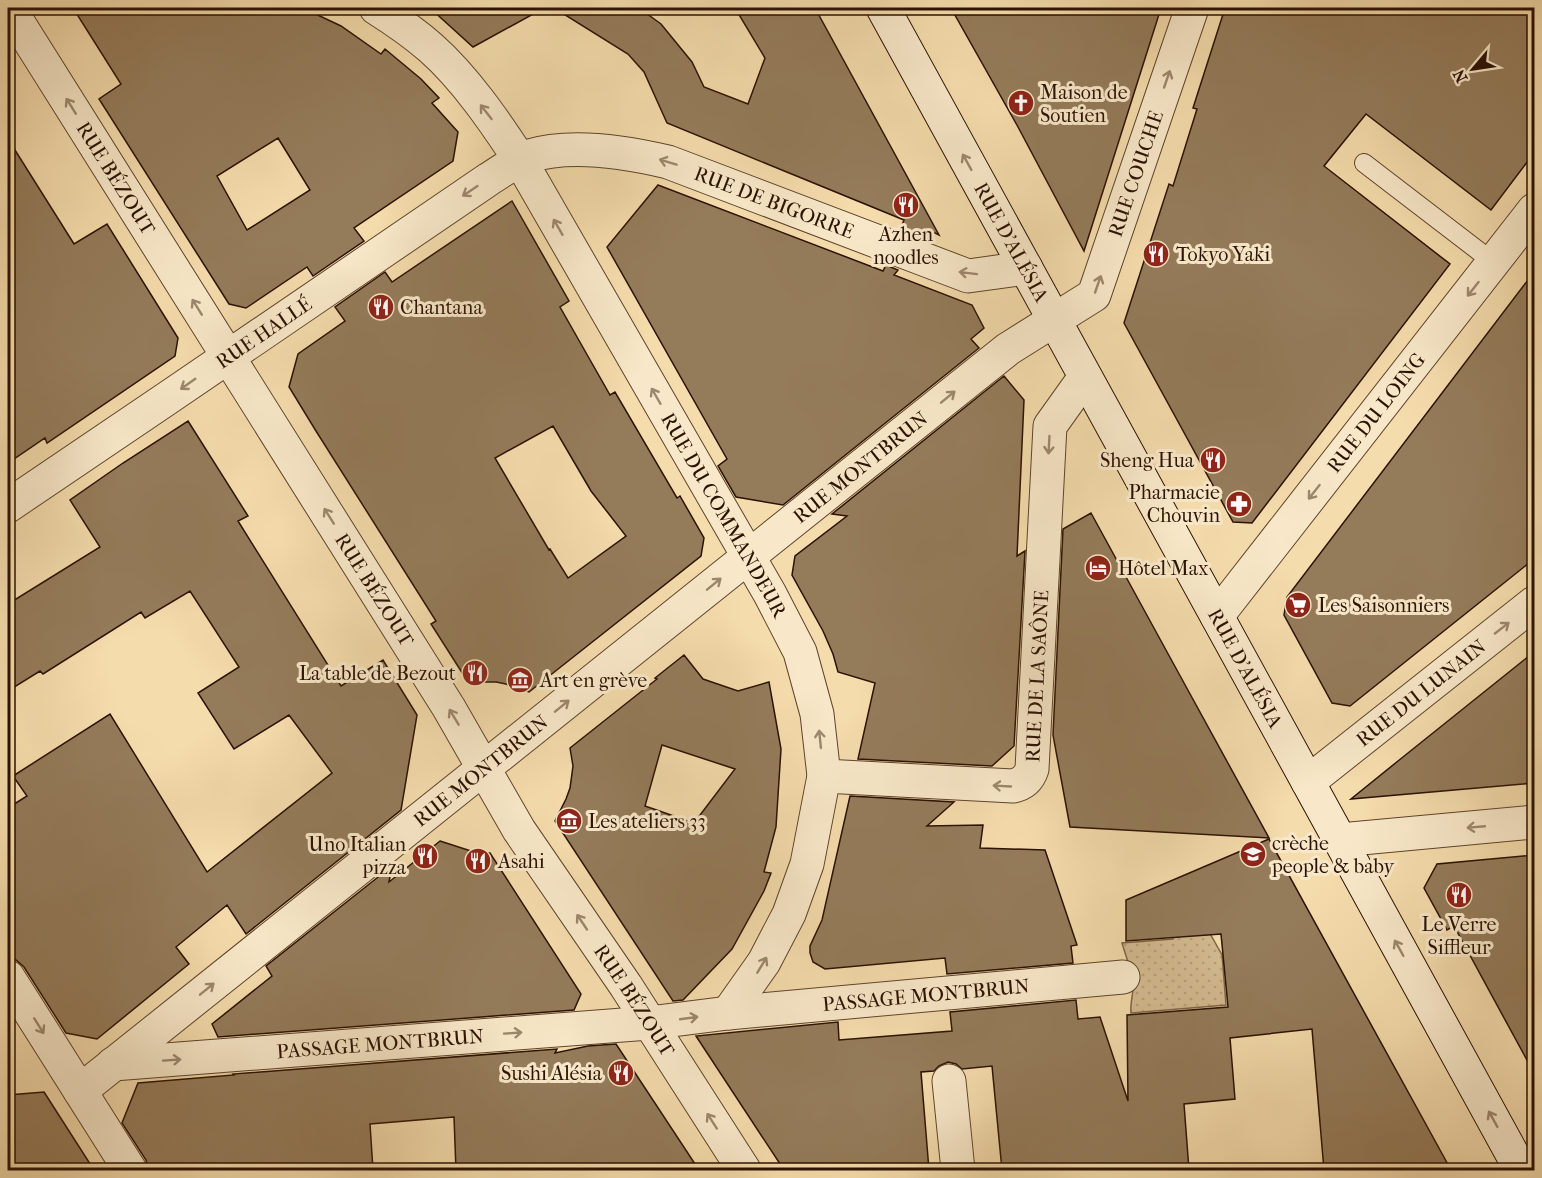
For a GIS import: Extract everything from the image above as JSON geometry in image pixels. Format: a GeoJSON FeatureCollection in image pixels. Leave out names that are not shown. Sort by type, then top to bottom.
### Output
{"type":"FeatureCollection","features":[{"type":"Feature","properties":{"kind":"street","name":"RUE BÉZOUT"},"geometry":{"type":"LineString","coordinates":[[9,8],[449,708],[519,830],[626,986],[744,1170]]}},
{"type":"Feature","properties":{"kind":"street","name":"RUE DU COMMANDEUR"},"geometry":{"type":"LineString","coordinates":[[376,8],[410,30],[441,57],[492,119],[520,160],[749,556],[800,652],[817,714],[824,776],[807,864],[789,914],[764,962],[728,1012]]}},
{"type":"Feature","properties":{"kind":"street","name":"RUE D'ALÉSIA"},"geometry":{"type":"LineString","coordinates":[[883,8],[1521,1170]]}},
{"type":"Feature","properties":{"kind":"street","name":"RUE COUCHE"},"geometry":{"type":"LineString","coordinates":[[1054,320],[1094,296],[1192,8]]}},
{"type":"Feature","properties":{"kind":"street","name":"RUE DE BIGORRE"},"geometry":{"type":"LineString","coordinates":[[520,160],[538,153],[560,150],[632,153],[668,162],[968,276],[1026,268]]}},
{"type":"Feature","properties":{"kind":"street","name":"RUE HALLÉ"},"geometry":{"type":"LineString","coordinates":[[8,506],[520,160]]}},
{"type":"Feature","properties":{"kind":"street","name":"RUE DU LOING"},"geometry":{"type":"LineString","coordinates":[[1217,616],[1534,210]]}},
{"type":"Feature","properties":{"kind":"street","name":"RUE MONTBRUN"},"geometry":{"type":"LineString","coordinates":[[80,1091],[1008,349],[1054,320]]}},
{"type":"Feature","properties":{"kind":"street","name":"RUE DE LA SAÔNE"},"geometry":{"type":"LineString","coordinates":[[824,776],[1013,786],[1019,785],[1030,775],[1050,426],[1085,376]]}},
{"type":"Feature","properties":{"kind":"street","name":"RUE DU LUNAIN"},"geometry":{"type":"LineString","coordinates":[[1308,782],[1534,603]]}},
{"type":"Feature","properties":{"kind":"street"},"geometry":{"type":"LineString","coordinates":[[1340,840],[1534,822]]}},
{"type":"Feature","properties":{"kind":"street"},"geometry":{"type":"LineString","coordinates":[[8,976],[130,1170]]}},
{"type":"Feature","properties":{"kind":"street","name":"PASSAGE MONTBRUN"},"geometry":{"type":"LineString","coordinates":[[728,1012],[1123,977]]}},
{"type":"Feature","properties":{"kind":"street"},"geometry":{"type":"LineString","coordinates":[[649,1023],[728,1012]]}},
{"type":"Feature","properties":{"kind":"street","name":"PASSAGE MONTBRUN"},"geometry":{"type":"LineString","coordinates":[[113,1064],[649,1023]]}},
{"type":"Feature","properties":{"kind":"street"},"geometry":{"type":"LineString","coordinates":[[950,1081],[958,1170]]}},
{"type":"Feature","properties":{"kind":"lane"},"geometry":{"type":"LineString","coordinates":[[1364,163],[1493,262]]}},
{"type":"Feature","properties":{"kind":"shaded area"},"geometry":{"type":"Polygon","coordinates":[[[1172,924],[1208,930],[1222,955],[1226,1005],[1131,1013],[1133,982],[1122,943],[1173,939],[1172,924]]]}},
{"type":"Feature","properties":{"kind":"building"},"geometry":{"type":"Polygon","coordinates":[[[73,8],[303,8],[341,26],[381,54],[385,49],[421,79],[439,98],[432,103],[458,132],[453,161],[354,228],[364,241],[313,276],[307,267],[246,308],[229,304],[99,99],[121,84],[73,8]],[[278,138],[217,176],[247,230],[310,190],[278,138]]]}},
{"type":"Feature","properties":{"kind":"building"},"geometry":{"type":"Polygon","coordinates":[[[430,8],[544,8],[473,47],[430,8]]]}},
{"type":"Feature","properties":{"kind":"building"},"geometry":{"type":"Polygon","coordinates":[[[554,8],[639,8],[661,24],[692,62],[704,87],[748,104],[765,58],[735,8],[815,8],[939,235],[933,232],[926,240],[900,230],[904,220],[667,123],[644,72],[628,54],[554,8]]]}},
{"type":"Feature","properties":{"kind":"building"},"geometry":{"type":"Polygon","coordinates":[[[951,8],[1161,8],[1084,251],[1018,127],[951,8]]]}},
{"type":"Feature","properties":{"kind":"building"},"geometry":{"type":"Polygon","coordinates":[[[1225,8],[1534,8],[1534,153],[1491,210],[1366,114],[1324,166],[1450,264],[1252,523],[1233,522],[1124,323],[1169,184],[1173,186],[1197,109],[1193,108],[1225,8]]]}},
{"type":"Feature","properties":{"kind":"building"},"geometry":{"type":"Polygon","coordinates":[[[8,139],[74,244],[107,224],[178,338],[175,356],[47,443],[45,438],[8,463],[8,139]]]}},
{"type":"Feature","properties":{"kind":"building"},"geometry":{"type":"Polygon","coordinates":[[[658,185],[883,271],[886,265],[898,270],[894,275],[972,305],[984,328],[971,339],[979,348],[783,505],[736,497],[718,466],[727,459],[607,247],[658,185]]]}},
{"type":"Feature","properties":{"kind":"building"},"geometry":{"type":"Polygon","coordinates":[[[512,201],[569,301],[560,307],[610,395],[615,392],[677,498],[680,496],[704,538],[701,556],[529,692],[496,682],[468,682],[431,624],[436,621],[289,387],[298,354],[345,321],[335,307],[385,272],[392,282],[512,201]],[[553,426],[495,458],[568,578],[626,536],[591,491],[553,426]]]}},
{"type":"Feature","properties":{"kind":"building"},"geometry":{"type":"Polygon","coordinates":[[[1534,272],[1534,559],[1350,706],[1332,703],[1284,615],[1287,597],[1534,272]]]}},
{"type":"Feature","properties":{"kind":"building"},"geometry":{"type":"Polygon","coordinates":[[[1004,376],[1024,400],[1017,556],[1025,551],[1014,746],[992,766],[858,759],[875,683],[838,672],[823,631],[792,575],[795,556],[847,516],[832,514],[1004,376]]]}},
{"type":"Feature","properties":{"kind":"building"},"geometry":{"type":"Polygon","coordinates":[[[188,421],[248,516],[238,521],[341,686],[383,660],[417,715],[401,810],[246,934],[227,905],[176,947],[189,964],[97,1039],[66,1033],[24,967],[16,960],[8,958],[8,808],[27,796],[13,776],[110,714],[207,872],[332,773],[289,715],[234,749],[198,693],[239,667],[190,591],[145,618],[141,612],[43,674],[40,671],[8,691],[8,604],[100,547],[70,500],[188,421]]]}},
{"type":"Feature","properties":{"kind":"building"},"geometry":{"type":"Polygon","coordinates":[[[1091,513],[1269,838],[1070,827],[1053,735],[1063,529],[1091,513]]]}},
{"type":"Feature","properties":{"kind":"building"},"geometry":{"type":"Polygon","coordinates":[[[1534,652],[1534,783],[1351,799],[1398,761],[1534,652]]]}},
{"type":"Feature","properties":{"kind":"building"},"geometry":{"type":"Polygon","coordinates":[[[684,655],[703,679],[738,691],[769,682],[781,749],[776,827],[764,872],[771,873],[764,891],[732,949],[683,1000],[673,1001],[555,821],[570,788],[573,766],[570,748],[657,679],[655,678],[684,655]],[[662,745],[645,806],[694,823],[735,769],[662,745]]]}},
{"type":"Feature","properties":{"kind":"building"},"geometry":{"type":"Polygon","coordinates":[[[850,796],[954,802],[927,826],[983,825],[980,848],[1045,850],[1077,945],[1071,946],[1073,963],[947,974],[945,958],[825,969],[813,962],[810,946],[822,920],[850,796]]]}},
{"type":"Feature","properties":{"kind":"building"},"geometry":{"type":"Polygon","coordinates":[[[1269,839],[1451,1170],[1324,1170],[1312,1029],[1230,1038],[1235,1099],[1184,1104],[1189,1170],[1002,1170],[992,1066],[962,1069],[948,1062],[934,1071],[921,1072],[929,1170],[784,1170],[696,1036],[838,1022],[839,1040],[952,1031],[950,1012],[1076,1000],[1078,1019],[1100,1017],[1128,1101],[1127,1015],[1228,1007],[1221,934],[1126,941],[1126,900],[1269,839]]]}},
{"type":"Feature","properties":{"kind":"building"},"geometry":{"type":"Polygon","coordinates":[[[440,841],[474,852],[490,853],[581,994],[574,1010],[218,1037],[212,1024],[272,976],[266,966],[392,866],[389,882],[440,841]]]}},
{"type":"Feature","properties":{"kind":"building"},"geometry":{"type":"Polygon","coordinates":[[[1534,855],[1534,1073],[1454,926],[1447,930],[1424,888],[1437,864],[1534,855]]]}},
{"type":"Feature","properties":{"kind":"building"},"geometry":{"type":"Polygon","coordinates":[[[616,1044],[699,1170],[456,1170],[454,1117],[370,1124],[373,1170],[149,1170],[146,1160],[122,1123],[138,1083],[557,1049],[555,1053],[588,1046],[616,1044]]]}},
{"type":"Feature","properties":{"kind":"building"},"geometry":{"type":"Polygon","coordinates":[[[44,1092],[94,1170],[8,1170],[8,1095],[44,1092]]]}},
{"type":"Feature","properties":{"kind":"place","name":"Maison de Soutien"},"geometry":{"type":"Point","coordinates":[1021,103]}},
{"type":"Feature","properties":{"kind":"place","name":"Azhen noodles"},"geometry":{"type":"Point","coordinates":[906,205]}},
{"type":"Feature","properties":{"kind":"place","name":"Tokyo Yaki"},"geometry":{"type":"Point","coordinates":[1156,254]}},
{"type":"Feature","properties":{"kind":"place","name":"Chantana"},"geometry":{"type":"Point","coordinates":[381,307]}},
{"type":"Feature","properties":{"kind":"place","name":"Sheng Hua"},"geometry":{"type":"Point","coordinates":[1213,460]}},
{"type":"Feature","properties":{"kind":"place","name":"Pharmacie Chouvin"},"geometry":{"type":"Point","coordinates":[1239,504]}},
{"type":"Feature","properties":{"kind":"place","name":"Hôtel Max"},"geometry":{"type":"Point","coordinates":[1098,568]}},
{"type":"Feature","properties":{"kind":"place","name":"Les Saisonniers"},"geometry":{"type":"Point","coordinates":[1298,605]}},
{"type":"Feature","properties":{"kind":"place","name":"La table de Bezout"},"geometry":{"type":"Point","coordinates":[475,673]}},
{"type":"Feature","properties":{"kind":"place","name":"Art en grève"},"geometry":{"type":"Point","coordinates":[520,680]}},
{"type":"Feature","properties":{"kind":"place","name":"Les ateliers 33"},"geometry":{"type":"Point","coordinates":[569,821]}},
{"type":"Feature","properties":{"kind":"place","name":"crèche people & baby"},"geometry":{"type":"Point","coordinates":[1253,854]}},
{"type":"Feature","properties":{"kind":"place","name":"Uno Italian pizza"},"geometry":{"type":"Point","coordinates":[425,856]}},
{"type":"Feature","properties":{"kind":"place","name":"Asahi"},"geometry":{"type":"Point","coordinates":[478,861]}},
{"type":"Feature","properties":{"kind":"place","name":"Le Verre Siffleur"},"geometry":{"type":"Point","coordinates":[1459,895]}},
{"type":"Feature","properties":{"kind":"place","name":"Sushi Alésia"},"geometry":{"type":"Point","coordinates":[621,1073]}}]}
